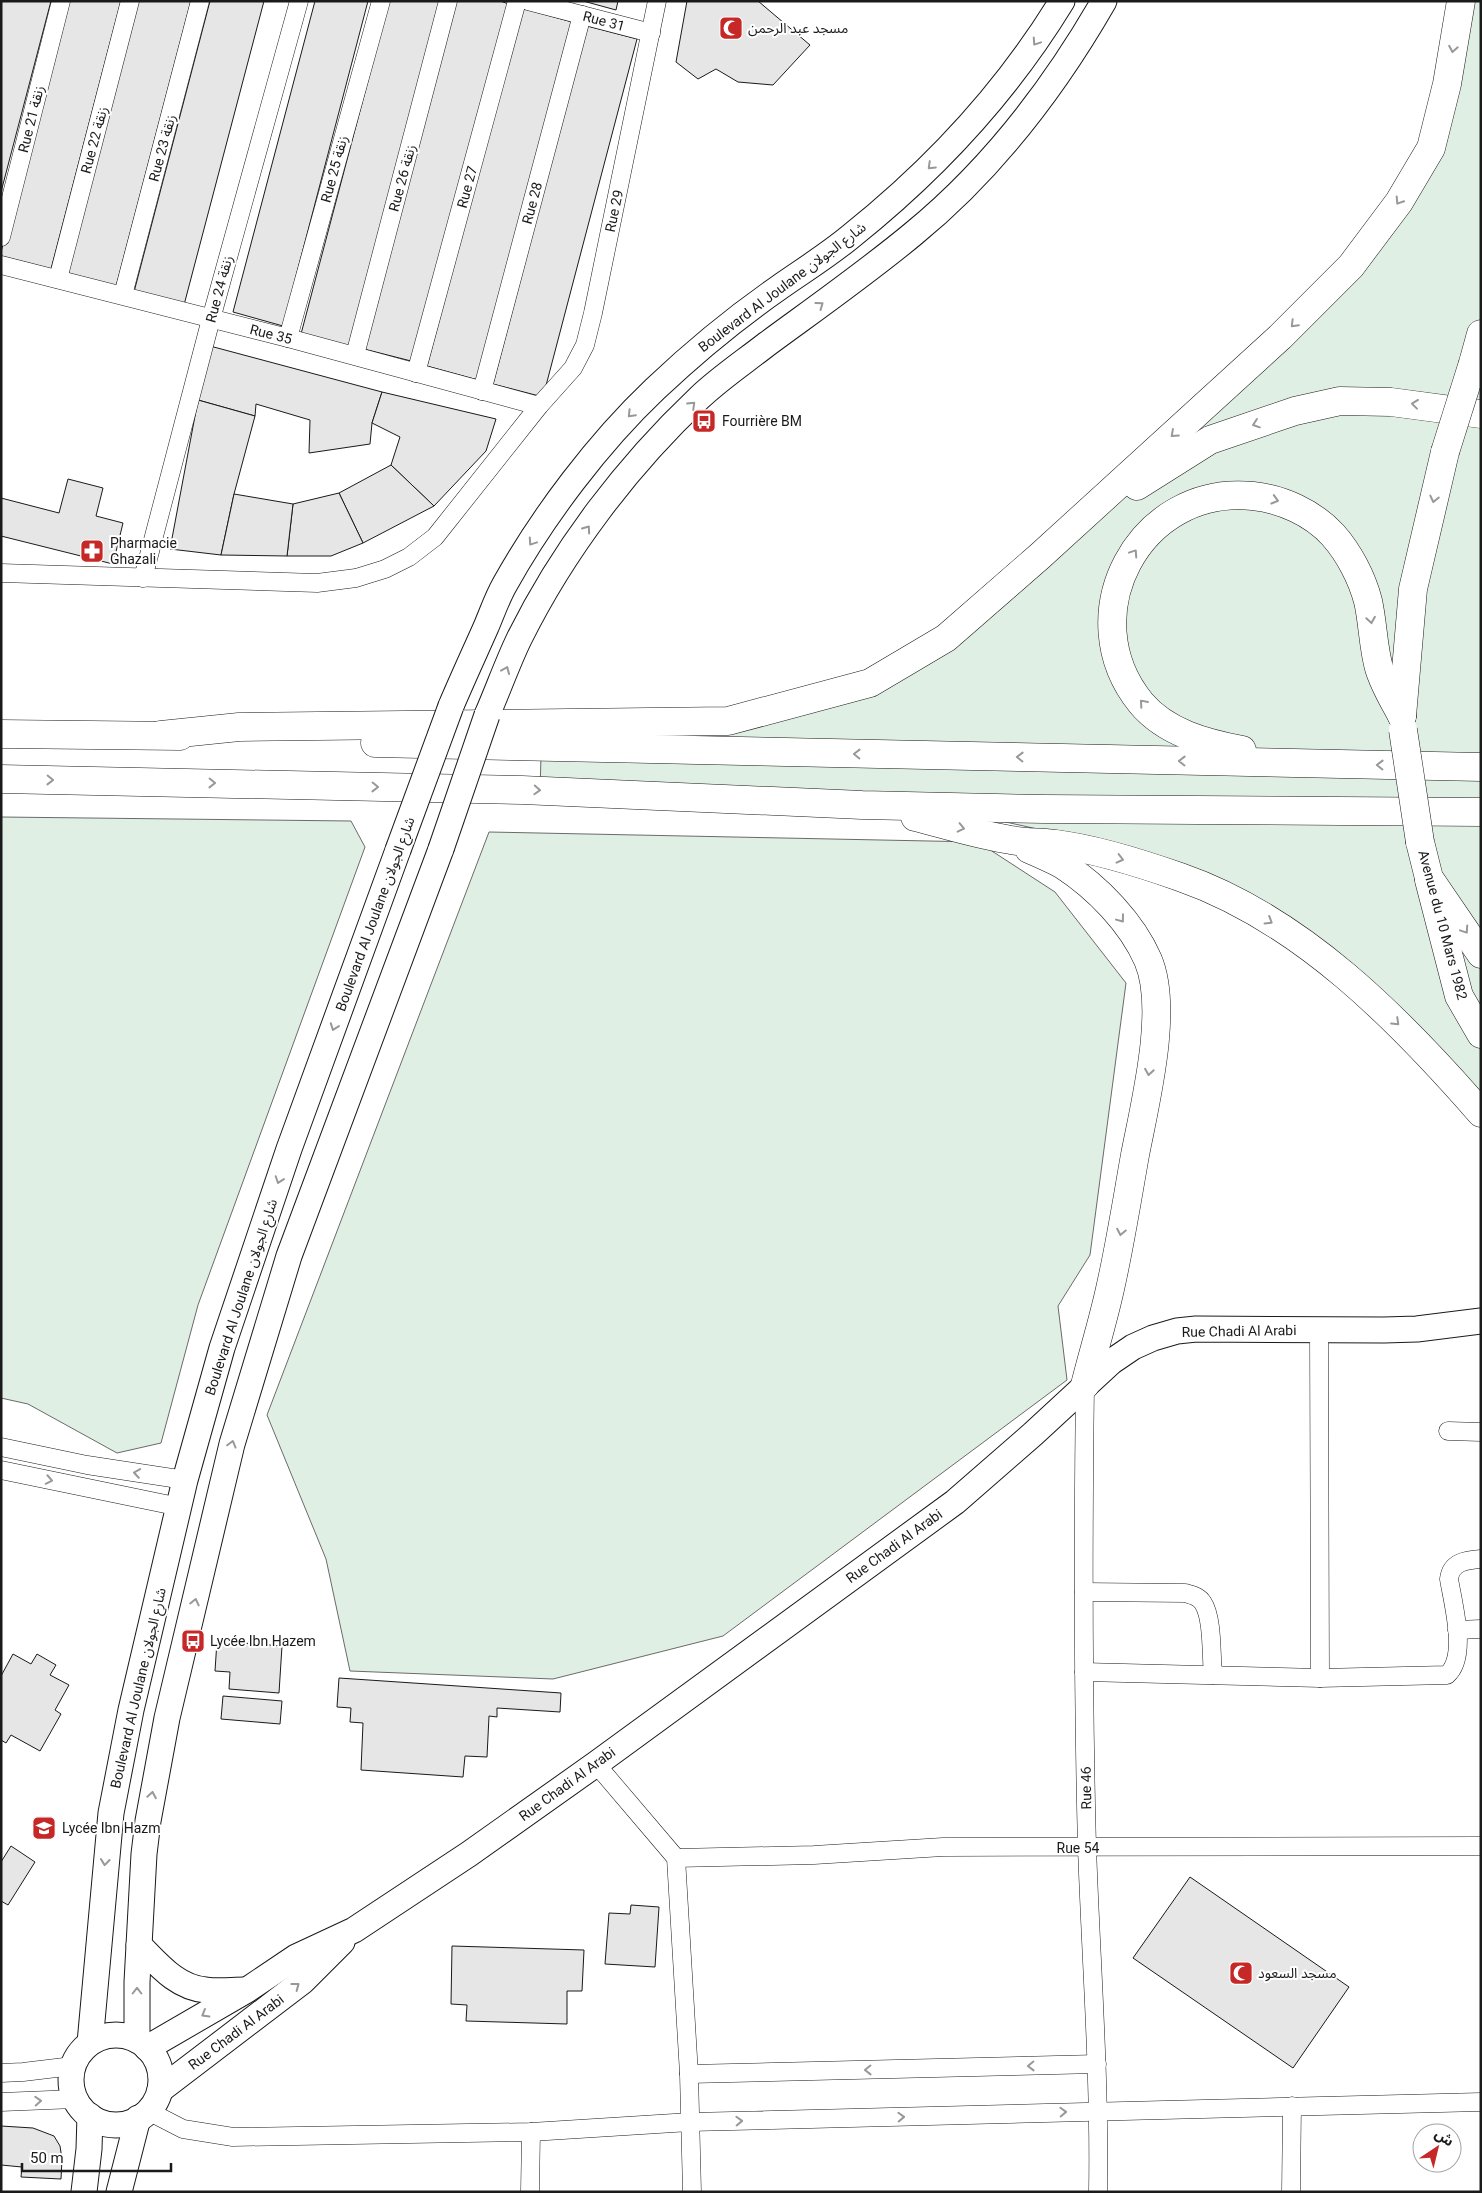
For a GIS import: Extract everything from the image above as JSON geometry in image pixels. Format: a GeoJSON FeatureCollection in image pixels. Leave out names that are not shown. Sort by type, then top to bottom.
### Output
{"type":"FeatureCollection","features":[{"type":"Feature","properties":{"kind":"main road","name":"Boulevard Al Joulane شارع الجولان"},"geometry":{"type":"LineString","coordinates":[[90,2042],[111,1813],[130,1710],[186,1480],[222,1348],[289,1149],[398,850],[452,706],[504,585],[554,509],[614,431],[655,389],[700,350],[763,300],[848,239],[895,200],[949,148],[1011,77],[1062,1]]}},
{"type":"Feature","properties":{"kind":"main road"},"geometry":{"type":"LineString","coordinates":[[142,2044],[139,1945],[144,1854],[156,1772],[232,1444],[289,1256],[441,849],[487,715],[518,641],[544,594],[599,511],[651,447],[678,419],[722,379],[911,236],[937,214],[976,174],[1040,98],[1071,55],[1104,1]]}},
{"type":"Feature","properties":{"kind":"main road"},"geometry":{"type":"LineString","coordinates":[[161,735],[239,727],[728,721],[870,682],[946,638],[1040,556],[1280,337],[1351,266],[1399,202],[1431,148],[1447,84],[1461,1]]}},
{"type":"Feature","properties":{"kind":"main road"},"geometry":{"type":"LineString","coordinates":[[949,148],[976,174]]}},
{"type":"Feature","properties":{"kind":"main road"},"geometry":{"type":"LineString","coordinates":[[1402,723],[1413,589],[1445,452],[1481,334]]}},
{"type":"Feature","properties":{"kind":"main road"},"geometry":{"type":"LineString","coordinates":[[1040,556],[1159,470],[1210,440],[1295,411],[1340,401],[1391,402],[1481,414]]}},
{"type":"Feature","properties":{"kind":"main road"},"geometry":{"type":"LineString","coordinates":[[1317,764],[1209,744],[1186,734],[1158,718],[1142,704],[1128,684],[1121,669],[1112,630],[1112,614],[1120,578],[1129,560],[1150,531],[1178,509],[1196,502],[1232,495],[1264,498],[1283,503],[1301,511],[1332,534],[1345,552],[1362,583],[1368,600],[1379,668],[1402,723]]}},
{"type":"Feature","properties":{"kind":"main road","name":"Avenue du 10 Mars 1982"},"geometry":{"type":"LineString","coordinates":[[1402,723],[1420,842],[1429,878],[1459,996],[1481,1034]]}},
{"type":"Feature","properties":{"kind":"main road"},"geometry":{"type":"LineString","coordinates":[[1,734],[161,735],[364,742],[1481,767]]}},
{"type":"Feature","properties":{"kind":"main road"},"geometry":{"type":"LineString","coordinates":[[1,779],[522,790],[862,805],[1044,809],[1481,812]]}},
{"type":"Feature","properties":{"kind":"main road"},"geometry":{"type":"LineString","coordinates":[[862,805],[1012,840],[1057,844],[1135,863],[1181,877],[1244,906],[1310,948],[1361,990],[1429,1053],[1481,1113]]}},
{"type":"Feature","properties":{"kind":"main road"},"geometry":{"type":"LineString","coordinates":[[1012,840],[1062,865],[1080,877],[1100,895],[1118,914],[1136,940],[1148,960],[1154,980],[1156,1028],[1140,1128],[1110,1290],[1085,1385]]}},
{"type":"Feature","properties":{"kind":"main road"},"geometry":{"type":"LineString","coordinates":[[1429,878],[1481,954]]}},
{"type":"Feature","properties":{"kind":"main road","name":"Rue Chadi Al Arabi"},"geometry":{"type":"LineString","coordinates":[[142,2044],[248,1990],[296,1957],[354,1930],[469,1854],[596,1764],[955,1502],[1111,1362],[1133,1347],[1153,1338],[1177,1331],[1196,1329],[1417,1329],[1481,1321]]}},
{"type":"Feature","properties":{"kind":"main road","name":"Rue Chadi Al Arabi"},"geometry":{"type":"LineString","coordinates":[[160,2090],[303,1981],[354,1930]]}},
{"type":"Feature","properties":{"kind":"main road"},"geometry":{"type":"LineString","coordinates":[[139,1945],[180,1983],[191,1988],[248,1990]]}},
{"type":"Feature","properties":{"kind":"main road"},"geometry":{"type":"LineString","coordinates":[[83,2107],[102,2122],[114,2124],[126,2123],[143,2115],[153,2105],[160,2090],[159,2067],[142,2044],[126,2036],[101,2037],[90,2042],[77,2057],[73,2066],[71,2082],[83,2107],[89,2149],[84,2192]]}},
{"type":"Feature","properties":{"kind":"main road"},"geometry":{"type":"LineString","coordinates":[[119,2192],[143,2115]]}},
{"type":"Feature","properties":{"kind":"street","name":"Rue 21 زنقة"},"geometry":{"type":"LineString","coordinates":[[1,237],[61,1]]}},
{"type":"Feature","properties":{"kind":"street","name":"Rue 22 زنقة"},"geometry":{"type":"LineString","coordinates":[[58,279],[130,1]]}},
{"type":"Feature","properties":{"kind":"street","name":"Rue 23 زنقة"},"geometry":{"type":"LineString","coordinates":[[123,295],[200,1]]}},
{"type":"Feature","properties":{"kind":"street","name":"Rue 24 زنقة"},"geometry":{"type":"LineString","coordinates":[[143,578],[211,319],[299,1]]}},
{"type":"Feature","properties":{"kind":"street","name":"Rue 25 زنقة"},"geometry":{"type":"LineString","coordinates":[[288,338],[381,1]]}},
{"type":"Feature","properties":{"kind":"street","name":"Rue 26 زنقة"},"geometry":{"type":"LineString","coordinates":[[355,356],[448,1]]}},
{"type":"Feature","properties":{"kind":"street","name":"Rue 27"},"geometry":{"type":"LineString","coordinates":[[416,373],[517,1]]}},
{"type":"Feature","properties":{"kind":"street","name":"Rue 31"},"geometry":{"type":"LineString","coordinates":[[528,1],[554,4],[582,15],[651,33]]}},
{"type":"Feature","properties":{"kind":"street","name":"Rue 29"},"geometry":{"type":"LineString","coordinates":[[1,573],[317,583],[356,578],[385,569],[409,557],[434,537],[539,406],[573,368],[585,345],[657,1]]}},
{"type":"Feature","properties":{"kind":"street","name":"Rue 28"},"geometry":{"type":"LineString","coordinates":[[482,391],[582,15]]}},
{"type":"Feature","properties":{"kind":"street","name":"Rue 35"},"geometry":{"type":"LineString","coordinates":[[1,265],[288,338],[539,406]]}},
{"type":"Feature","properties":{"kind":"street"},"geometry":{"type":"LineString","coordinates":[[1319,1329],[1320,1678]]}},
{"type":"Feature","properties":{"kind":"street","name":"Rue 46"},"geometry":{"type":"LineString","coordinates":[[1085,1385],[1084,1672],[1087,1848],[1099,2110],[1098,2192]]}},
{"type":"Feature","properties":{"kind":"street"},"geometry":{"type":"LineString","coordinates":[[1448,1431],[1481,1432]]}},
{"type":"Feature","properties":{"kind":"street"},"geometry":{"type":"LineString","coordinates":[[1,1447],[87,1465],[186,1480]]}},
{"type":"Feature","properties":{"kind":"street"},"geometry":{"type":"LineString","coordinates":[[1,1470],[180,1507]]}},
{"type":"Feature","properties":{"kind":"street"},"geometry":{"type":"LineString","coordinates":[[1084,1672],[1320,1678],[1447,1675],[1454,1669],[1458,1656],[1457,1630],[1449,1579],[1450,1572],[1460,1562],[1481,1559]]}},
{"type":"Feature","properties":{"kind":"street"},"geometry":{"type":"LineString","coordinates":[[1084,1592],[1185,1593],[1197,1597],[1208,1614],[1213,1675]]}},
{"type":"Feature","properties":{"kind":"street"},"geometry":{"type":"LineString","coordinates":[[1457,1630],[1481,1629]]}},
{"type":"Feature","properties":{"kind":"street"},"geometry":{"type":"LineString","coordinates":[[596,1764],[676,1858],[689,2074],[692,2192]]}},
{"type":"Feature","properties":{"kind":"street","name":"Rue 54"},"geometry":{"type":"LineString","coordinates":[[676,1858],[814,1855],[943,1847],[1481,1846]]}},
{"type":"Feature","properties":{"kind":"street"},"geometry":{"type":"LineString","coordinates":[[689,2074],[1097,2064]]}},
{"type":"Feature","properties":{"kind":"street"},"geometry":{"type":"LineString","coordinates":[[1,2073],[73,2066]]}},
{"type":"Feature","properties":{"kind":"street"},"geometry":{"type":"LineString","coordinates":[[1,2102],[83,2107]]}},
{"type":"Feature","properties":{"kind":"street"},"geometry":{"type":"LineString","coordinates":[[143,2115],[183,2129],[233,2137],[531,2132],[690,2122],[1099,2110],[1481,2102]]}},
{"type":"Feature","properties":{"kind":"street"},"geometry":{"type":"LineString","coordinates":[[1291,2192],[1292,2106]]}},
{"type":"Feature","properties":{"kind":"street"},"geometry":{"type":"LineString","coordinates":[[530,2192],[531,2132]]}},
{"type":"Feature","properties":{"kind":"green space"},"geometry":{"type":"Polygon","coordinates":[[[1468,1],[1481,1],[1481,1104],[1382,998],[1137,851],[992,819],[540,794],[542,717],[790,712],[952,621],[1382,227],[1449,103],[1468,1]]]}},
{"type":"Feature","properties":{"kind":"green space"},"geometry":{"type":"Polygon","coordinates":[[[1,817],[351,821],[365,847],[198,1305],[161,1443],[117,1453],[28,1404],[1,1398],[1,817]]]}},
{"type":"Feature","properties":{"kind":"green space"},"geometry":{"type":"Polygon","coordinates":[[[489,832],[978,842],[1055,892],[1126,983],[1090,1255],[1058,1306],[1067,1380],[723,1636],[553,1679],[350,1671],[326,1559],[267,1415],[489,832]]]}},
{"type":"Feature","properties":{"kind":"building"},"geometry":{"type":"Polygon","coordinates":[[[1,1],[51,1],[1,192],[1,1]]]}},
{"type":"Feature","properties":{"kind":"building"},"geometry":{"type":"Polygon","coordinates":[[[67,1],[121,1],[51,269],[1,256],[1,252],[67,1]]]}},
{"type":"Feature","properties":{"kind":"building"},"geometry":{"type":"Polygon","coordinates":[[[137,1],[191,1],[116,287],[65,273],[137,1]]]}},
{"type":"Feature","properties":{"kind":"building"},"geometry":{"type":"Polygon","coordinates":[[[210,1],[264,1],[184,305],[134,292],[210,1]]]}},
{"type":"Feature","properties":{"kind":"building"},"geometry":{"type":"Polygon","coordinates":[[[315,1],[368,1],[283,326],[233,312],[315,1]]]}},
{"type":"Feature","properties":{"kind":"building"},"geometry":{"type":"Polygon","coordinates":[[[389,1],[442,1],[351,347],[301,334],[389,1]]]}},
{"type":"Feature","properties":{"kind":"building"},"geometry":{"type":"Polygon","coordinates":[[[456,1],[500,1],[509,4],[415,362],[364,349],[456,1]]]}},
{"type":"Feature","properties":{"kind":"building"},"geometry":{"type":"Polygon","coordinates":[[[583,1],[618,1],[616,10],[583,1]]]}},
{"type":"Feature","properties":{"kind":"building"},"geometry":{"type":"Polygon","coordinates":[[[687,1],[758,1],[810,45],[773,85],[738,82],[716,69],[698,79],[676,62],[687,1]]]}},
{"type":"Feature","properties":{"kind":"building"},"geometry":{"type":"Polygon","coordinates":[[[522,8],[572,22],[478,380],[427,366],[522,8]]]}},
{"type":"Feature","properties":{"kind":"building"},"geometry":{"type":"Polygon","coordinates":[[[587,26],[637,39],[543,397],[493,384],[587,26]]]}},
{"type":"Feature","properties":{"kind":"building"},"geometry":{"type":"Polygon","coordinates":[[[210,346],[382,392],[372,423],[370,444],[309,453],[310,420],[256,404],[255,416],[198,400],[210,346]]]}},
{"type":"Feature","properties":{"kind":"building"},"geometry":{"type":"Polygon","coordinates":[[[382,392],[496,419],[486,451],[434,506],[391,465],[400,437],[372,423],[382,392]]]}},
{"type":"Feature","properties":{"kind":"building"},"geometry":{"type":"Polygon","coordinates":[[[198,400],[255,416],[234,494],[221,555],[170,549],[198,400]]]}},
{"type":"Feature","properties":{"kind":"building"},"geometry":{"type":"Polygon","coordinates":[[[391,465],[434,506],[363,543],[339,493],[391,465]]]}},
{"type":"Feature","properties":{"kind":"building"},"geometry":{"type":"Polygon","coordinates":[[[68,479],[103,488],[96,516],[123,523],[113,564],[1,536],[1,498],[59,513],[68,479]]]}},
{"type":"Feature","properties":{"kind":"building"},"geometry":{"type":"Polygon","coordinates":[[[339,493],[363,543],[331,556],[287,556],[293,504],[339,493]]]}},
{"type":"Feature","properties":{"kind":"building"},"geometry":{"type":"Polygon","coordinates":[[[234,494],[293,504],[287,556],[221,555],[234,494]]]}},
{"type":"Feature","properties":{"kind":"building"},"geometry":{"type":"Polygon","coordinates":[[[217,1641],[282,1646],[279,1693],[229,1689],[230,1672],[215,1671],[217,1641]]]}},
{"type":"Feature","properties":{"kind":"building"},"geometry":{"type":"Polygon","coordinates":[[[13,1654],[31,1664],[37,1654],[56,1665],[50,1675],[69,1685],[55,1710],[61,1714],[40,1751],[11,1735],[6,1743],[1,1740],[1,1676],[13,1654]]]}},
{"type":"Feature","properties":{"kind":"building"},"geometry":{"type":"Polygon","coordinates":[[[339,1678],[561,1693],[560,1712],[497,1708],[497,1717],[489,1716],[487,1757],[465,1756],[463,1777],[361,1770],[363,1723],[350,1722],[351,1708],[337,1707],[339,1678]]]}},
{"type":"Feature","properties":{"kind":"building"},"geometry":{"type":"Polygon","coordinates":[[[223,1696],[282,1701],[280,1724],[221,1719],[223,1696]]]}},
{"type":"Feature","properties":{"kind":"building"},"geometry":{"type":"Polygon","coordinates":[[[11,1846],[35,1862],[8,1905],[1,1901],[1,1862],[11,1846]]]}},
{"type":"Feature","properties":{"kind":"building","name":"مسجد السعود"},"geometry":{"type":"Polygon","coordinates":[[[1190,1877],[1349,1987],[1293,2068],[1133,1958],[1190,1877]]]}},
{"type":"Feature","properties":{"kind":"building"},"geometry":{"type":"Polygon","coordinates":[[[631,1905],[659,1907],[655,1967],[605,1964],[609,1913],[630,1914],[631,1905]]]}},
{"type":"Feature","properties":{"kind":"building"},"geometry":{"type":"Polygon","coordinates":[[[452,1946],[584,1950],[582,1991],[567,1991],[567,2024],[466,2021],[467,2005],[451,2004],[452,1946]]]}},
{"type":"Feature","properties":{"kind":"building"},"geometry":{"type":"Polygon","coordinates":[[[1,2126],[33,2128],[54,2136],[60,2146],[62,2159],[61,2179],[21,2177],[22,2167],[1,2165],[1,2126]]]}},
{"type":"Feature","properties":{"kind":"place","name":"مسجد عبد الرحمن"},"geometry":{"type":"Point","coordinates":[731,28]}},
{"type":"Feature","properties":{"kind":"place","name":"Fourrière BM"},"geometry":{"type":"Point","coordinates":[704,421]}},
{"type":"Feature","properties":{"kind":"place","name":"Pharmacie Ghazali"},"geometry":{"type":"Point","coordinates":[92,551]}},
{"type":"Feature","properties":{"kind":"place","name":"Lycée Ibn Hazem"},"geometry":{"type":"Point","coordinates":[193,1641]}},
{"type":"Feature","properties":{"kind":"place","name":"Lycée Ibn Hazm"},"geometry":{"type":"Point","coordinates":[44,1828]}},
{"type":"Feature","properties":{"kind":"place","name":"مسجد السعود"},"geometry":{"type":"Point","coordinates":[1241,1973]}}]}
